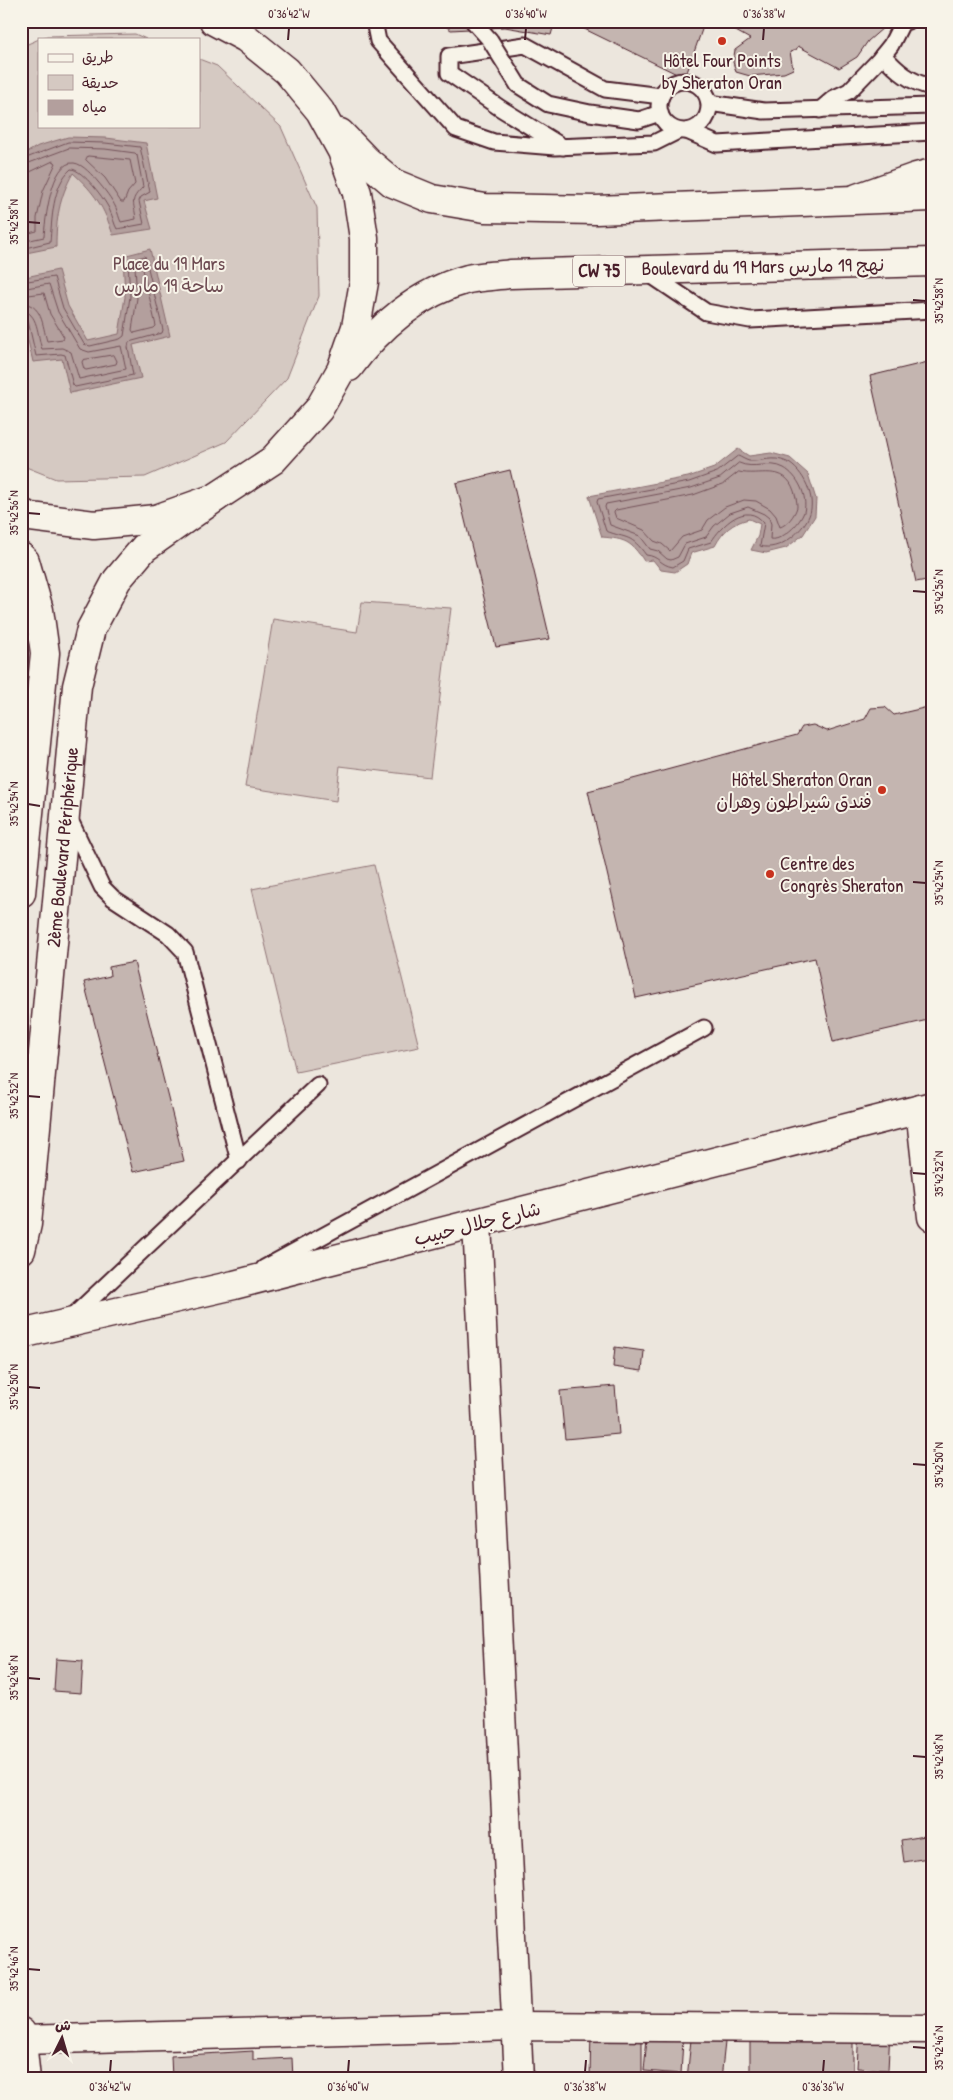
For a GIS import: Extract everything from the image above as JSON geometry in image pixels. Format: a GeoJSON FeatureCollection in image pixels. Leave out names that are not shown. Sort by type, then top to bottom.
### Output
{"type":"FeatureCollection","features":[{"type":"Feature","properties":{"kind":"main road"},"geometry":{"type":"LineString","coordinates":[[214,21],[246,38],[287,71],[320,111],[366,160],[393,183],[432,199],[476,207],[596,210],[932,197]]}},
{"type":"Feature","properties":{"kind":"main road"},"geometry":{"type":"LineString","coordinates":[[21,512],[31,516],[94,525],[156,518],[215,498],[273,460],[319,408],[341,370],[356,327],[364,282],[364,238],[357,193],[342,150],[320,111]]}},
{"type":"Feature","properties":{"kind":"main road"},"geometry":{"type":"LineString","coordinates":[[854,199],[932,173]]}},
{"type":"Feature","properties":{"kind":"main road","name":"Boulevard du 19 Mars نهج 19 مارس"},"geometry":{"type":"LineString","coordinates":[[319,408],[362,348],[393,318],[429,294],[468,280],[510,274],[932,262]]}},
{"type":"Feature","properties":{"kind":"main road","name":"2ème Boulevard Périphérique"},"geometry":{"type":"LineString","coordinates":[[21,1250],[27,1224],[64,808],[77,686],[91,629],[117,580],[144,548],[215,498]]}},
{"type":"Feature","properties":{"kind":"main road","name":"2ème Boulevard Périphérique"},"geometry":{"type":"LineString","coordinates":[[21,557],[24,561],[39,610],[45,653],[21,894]]}},
{"type":"Feature","properties":{"kind":"main road"},"geometry":{"type":"LineString","coordinates":[[926,1107],[932,1217]]}},
{"type":"Feature","properties":{"kind":"main road","name":"شارع جلال حبيب"},"geometry":{"type":"LineString","coordinates":[[21,1334],[234,1285],[926,1107]]}},
{"type":"Feature","properties":{"kind":"main road"},"geometry":{"type":"LineString","coordinates":[[477,1223],[518,2026],[519,2079]]}},
{"type":"Feature","properties":{"kind":"main road"},"geometry":{"type":"LineString","coordinates":[[26,2079],[22,2036],[518,2026],[932,2029]]}},
{"type":"Feature","properties":{"kind":"lane"},"geometry":{"type":"LineString","coordinates":[[374,21],[378,41],[456,129],[494,142],[563,147],[654,143],[683,131],[701,125],[709,111],[709,103],[703,89],[689,81],[673,84],[666,89],[661,96],[660,113],[664,121],[683,131],[717,144],[932,132]]}},
{"type":"Feature","properties":{"kind":"lane"},"geometry":{"type":"LineString","coordinates":[[473,21],[490,40],[518,85],[548,104],[590,113],[639,120],[660,113]]}},
{"type":"Feature","properties":{"kind":"lane"},"geometry":{"type":"LineString","coordinates":[[820,110],[834,98],[849,91],[891,45],[902,23],[908,21]]}},
{"type":"Feature","properties":{"kind":"lane"},"geometry":{"type":"LineString","coordinates":[[563,147],[500,108],[449,73],[449,56],[524,45],[605,89],[661,96]]}},
{"type":"Feature","properties":{"kind":"lane"},"geometry":{"type":"LineString","coordinates":[[883,55],[899,74],[924,86],[932,87]]}},
{"type":"Feature","properties":{"kind":"lane"},"geometry":{"type":"LineString","coordinates":[[709,103],[764,111],[932,106]]}},
{"type":"Feature","properties":{"kind":"lane"},"geometry":{"type":"LineString","coordinates":[[643,269],[706,312],[750,320],[932,310]]}},
{"type":"Feature","properties":{"kind":"lane"},"geometry":{"type":"LineString","coordinates":[[64,808],[102,888],[168,934],[185,952],[239,1160]]}},
{"type":"Feature","properties":{"kind":"lane"},"geometry":{"type":"LineString","coordinates":[[234,1285],[704,1028]]}},
{"type":"Feature","properties":{"kind":"lane"},"geometry":{"type":"LineString","coordinates":[[63,1325],[318,1085]]}},
{"type":"Feature","properties":{"kind":"green space"},"geometry":{"type":"Polygon","coordinates":[[[135,34],[144,38],[42,38],[47,36],[135,34]]]}},
{"type":"Feature","properties":{"kind":"green space","name":"Place du 19 Mars ساحة 19 مارس"},"geometry":{"type":"Polygon","coordinates":[[[38,39],[38,128],[200,128],[200,59],[217,66],[281,127],[317,208],[319,296],[287,378],[226,442],[145,477],[56,479],[21,465],[21,47],[38,39]]]}},
{"type":"Feature","properties":{"kind":"green space"},"geometry":{"type":"Polygon","coordinates":[[[362,602],[451,608],[430,777],[340,766],[336,801],[245,787],[273,619],[357,632],[362,602]]]}},
{"type":"Feature","properties":{"kind":"green space"},"geometry":{"type":"Polygon","coordinates":[[[374,865],[419,1047],[296,1072],[252,889],[374,865]]]}},
{"type":"Feature","properties":{"kind":"water"},"geometry":{"type":"Polygon","coordinates":[[[68,137],[106,138],[146,143],[157,198],[144,201],[152,229],[113,235],[98,201],[73,173],[64,191],[59,209],[56,247],[21,254],[21,156],[38,146],[68,137]]]}},
{"type":"Feature","properties":{"kind":"water"},"geometry":{"type":"Polygon","coordinates":[[[150,249],[170,336],[133,345],[141,378],[70,393],[62,359],[33,362],[21,311],[21,278],[58,270],[68,306],[88,341],[119,334],[125,297],[123,256],[150,249]]]}},
{"type":"Feature","properties":{"kind":"water"},"geometry":{"type":"Polygon","coordinates":[[[738,449],[749,456],[771,453],[790,458],[808,474],[816,499],[815,516],[803,535],[786,548],[766,553],[751,550],[758,536],[760,524],[749,519],[729,528],[715,546],[691,553],[687,564],[675,572],[661,570],[653,560],[644,561],[627,542],[602,537],[589,496],[688,477],[714,468],[738,449]]]}},
{"type":"Feature","properties":{"kind":"building"},"geometry":{"type":"Polygon","coordinates":[[[438,21],[555,21],[551,35],[505,27],[451,30],[438,21]]]}},
{"type":"Feature","properties":{"kind":"building"},"geometry":{"type":"Polygon","coordinates":[[[568,21],[705,21],[685,78],[568,21]]]}},
{"type":"Feature","properties":{"kind":"building"},"geometry":{"type":"Polygon","coordinates":[[[718,21],[891,21],[868,41],[857,57],[839,68],[798,46],[796,50],[790,52],[793,69],[784,73],[750,76],[736,72],[733,62],[735,50],[750,39],[718,21]]]}},
{"type":"Feature","properties":{"kind":"building"},"geometry":{"type":"Polygon","coordinates":[[[932,361],[932,579],[916,582],[870,376],[932,361]]]}},
{"type":"Feature","properties":{"kind":"building"},"geometry":{"type":"Polygon","coordinates":[[[510,470],[550,639],[496,647],[456,483],[510,470]]]}},
{"type":"Feature","properties":{"kind":"building","name":"Centre des Congrès Sheraton"},"geometry":{"type":"Polygon","coordinates":[[[932,706],[932,1019],[833,1042],[815,958],[636,998],[588,791],[797,735],[802,727],[813,725],[827,731],[865,719],[871,708],[885,707],[894,715],[932,706]]]}},
{"type":"Feature","properties":{"kind":"building"},"geometry":{"type":"Polygon","coordinates":[[[134,962],[184,1161],[133,1172],[84,982],[110,976],[109,967],[134,962]]]}},
{"type":"Feature","properties":{"kind":"building"},"geometry":{"type":"Polygon","coordinates":[[[615,1347],[644,1351],[642,1371],[613,1367],[615,1347]]]}},
{"type":"Feature","properties":{"kind":"building"},"geometry":{"type":"Polygon","coordinates":[[[615,1386],[619,1434],[565,1439],[560,1391],[615,1386]]]}},
{"type":"Feature","properties":{"kind":"building"},"geometry":{"type":"Polygon","coordinates":[[[56,1659],[83,1661],[81,1693],[54,1691],[56,1659]]]}},
{"type":"Feature","properties":{"kind":"building"},"geometry":{"type":"Polygon","coordinates":[[[925,1836],[928,1858],[904,1862],[901,1840],[925,1836]]]}},
{"type":"Feature","properties":{"kind":"building"},"geometry":{"type":"Polygon","coordinates":[[[591,2028],[642,2029],[642,2079],[590,2079],[591,2028]]]}},
{"type":"Feature","properties":{"kind":"building"},"geometry":{"type":"Polygon","coordinates":[[[750,2028],[853,2028],[853,2077],[759,2079],[759,2075],[750,2075],[750,2028]]]}},
{"type":"Feature","properties":{"kind":"building"},"geometry":{"type":"Polygon","coordinates":[[[859,2028],[890,2030],[888,2070],[857,2068],[859,2028]]]}},
{"type":"Feature","properties":{"kind":"building"},"geometry":{"type":"Polygon","coordinates":[[[692,2030],[726,2033],[721,2079],[687,2079],[692,2030]]]}},
{"type":"Feature","properties":{"kind":"building"},"geometry":{"type":"Polygon","coordinates":[[[647,2037],[683,2040],[681,2074],[644,2071],[647,2037]]]}},
{"type":"Feature","properties":{"kind":"building"},"geometry":{"type":"Polygon","coordinates":[[[253,2051],[253,2060],[292,2058],[293,2079],[172,2079],[171,2056],[253,2051]]]}},
{"type":"Feature","properties":{"kind":"building"},"geometry":{"type":"Polygon","coordinates":[[[886,2070],[887,2079],[865,2079],[864,2071],[886,2070]]]}},
{"type":"Feature","properties":{"kind":"place","name":"Hôtel Four Points by Sheraton Oran"},"geometry":{"type":"Point","coordinates":[722,41]}},
{"type":"Feature","properties":{"kind":"place","name":"Hôtel Sheraton Oran فندق شيراطون وهران"},"geometry":{"type":"Point","coordinates":[882,790]}},
{"type":"Feature","properties":{"kind":"place","name":"Centre des Congrès Sheraton"},"geometry":{"type":"Point","coordinates":[770,874]}}]}
